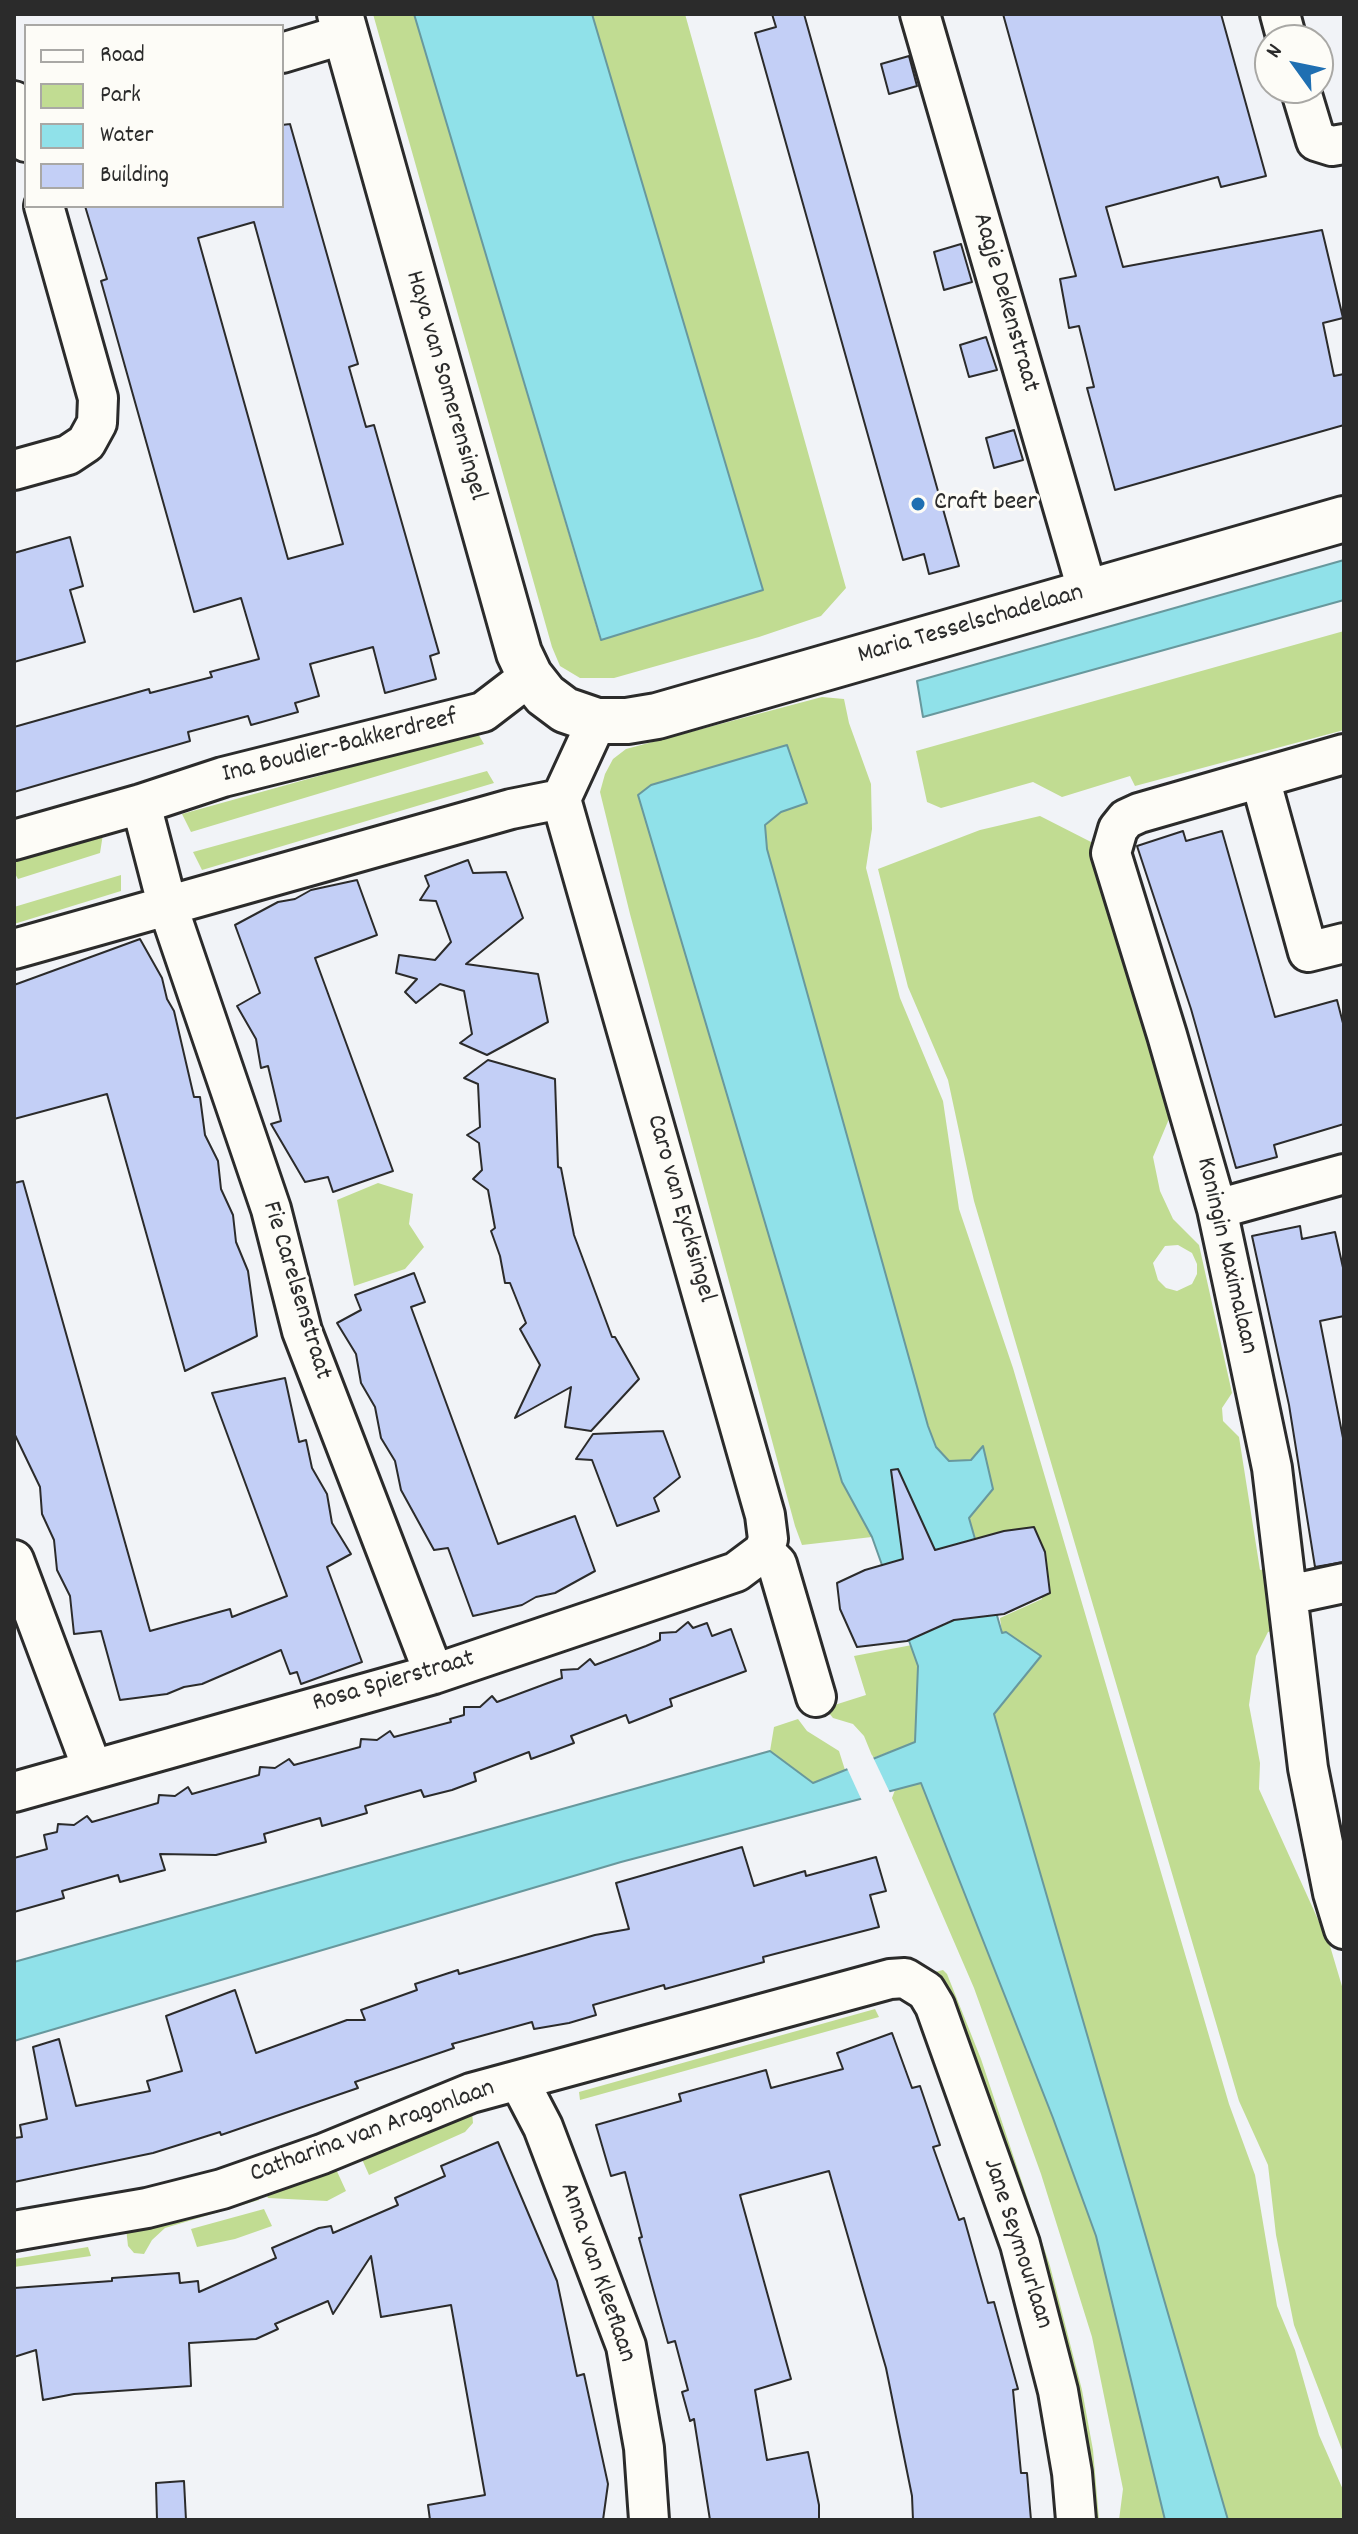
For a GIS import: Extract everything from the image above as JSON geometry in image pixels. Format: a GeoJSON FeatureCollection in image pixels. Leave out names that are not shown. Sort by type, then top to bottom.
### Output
{"type":"FeatureCollection","features":[{"type":"Feature","properties":{"kind":"street","name":"Aagje Dekenstraat"},"geometry":{"type":"LineString","coordinates":[[920,14],[1088,593]]}},
{"type":"Feature","properties":{"kind":"street"},"geometry":{"type":"LineString","coordinates":[[284,52],[342,24]]}},
{"type":"Feature","properties":{"kind":"street","name":"Haya van Somerensingel"},"geometry":{"type":"LineString","coordinates":[[342,24],[519,653],[530,676],[545,695],[565,710],[597,721]]}},
{"type":"Feature","properties":{"kind":"street"},"geometry":{"type":"LineString","coordinates":[[1305,104],[1316,141],[1332,146],[1344,144]]}},
{"type":"Feature","properties":{"kind":"street"},"geometry":{"type":"LineString","coordinates":[[14,470],[68,455],[86,443],[97,423],[98,398],[45,208]]}},
{"type":"Feature","properties":{"kind":"street","name":"Maria Tesselschadelaan"},"geometry":{"type":"LineString","coordinates":[[597,721],[627,721],[657,716],[1344,519]]}},
{"type":"Feature","properties":{"kind":"street","name":"Ina Boudier-Bakkerdreef"},"geometry":{"type":"LineString","coordinates":[[14,840],[223,777],[483,712],[530,676]]}},
{"type":"Feature","properties":{"kind":"street"},"geometry":{"type":"LineString","coordinates":[[14,949],[511,809],[561,799],[597,721]]}},
{"type":"Feature","properties":{"kind":"street","name":"Koningin Maximalaan"},"geometry":{"type":"LineString","coordinates":[[1344,754],[1139,813],[1126,819],[1112,843],[1112,862],[1167,1035],[1217,1209],[1272,1468],[1308,1768],[1333,1893],[1344,1929]]}},
{"type":"Feature","properties":{"kind":"street"},"geometry":{"type":"LineString","coordinates":[[1260,778],[1308,952],[1344,943]]}},
{"type":"Feature","properties":{"kind":"street","name":"Caro van Eycksingel"},"geometry":{"type":"LineString","coordinates":[[561,799],[765,1515],[768,1539],[764,1551],[777,1564],[816,1697]]}},
{"type":"Feature","properties":{"kind":"street"},"geometry":{"type":"LineString","coordinates":[[141,804],[167,904]]}},
{"type":"Feature","properties":{"kind":"street","name":"Fie Carelsenstraat"},"geometry":{"type":"LineString","coordinates":[[167,904],[271,1209],[302,1331],[434,1674]]}},
{"type":"Feature","properties":{"kind":"street"},"geometry":{"type":"LineString","coordinates":[[1217,1209],[1344,1174]]}},
{"type":"Feature","properties":{"kind":"street","name":"Rosa Spierstraat"},"geometry":{"type":"LineString","coordinates":[[14,1792],[434,1674],[736,1572],[764,1551]]}},
{"type":"Feature","properties":{"kind":"street"},"geometry":{"type":"LineString","coordinates":[[14,1560],[92,1768]]}},
{"type":"Feature","properties":{"kind":"street"},"geometry":{"type":"LineString","coordinates":[[1288,1595],[1344,1583]]}},
{"type":"Feature","properties":{"kind":"street","name":"Catharina van Aragonlaan"},"geometry":{"type":"LineString","coordinates":[[14,2231],[147,2208],[222,2189],[322,2154],[471,2093],[890,1979],[905,1978],[915,1982]]}},
{"type":"Feature","properties":{"kind":"street","name":"Jane Seymourlaan"},"geometry":{"type":"LineString","coordinates":[[915,1982],[926,1991],[935,2006],[1020,2244],[1058,2391],[1072,2473],[1076,2520]]}},
{"type":"Feature","properties":{"kind":"street","name":"Anna van Kleeflaan"},"geometry":{"type":"LineString","coordinates":[[519,2081],[543,2127],[626,2346],[644,2448],[649,2520]]}},
{"type":"Feature","properties":{"kind":"green space"},"geometry":{"type":"Polygon","coordinates":[[[373,14],[414,14],[600,639],[763,589],[592,14],[685,14],[846,588],[821,616],[614,678],[580,678],[560,666],[552,647],[373,14]]]}},
{"type":"Feature","properties":{"kind":"green space"},"geometry":{"type":"Polygon","coordinates":[[[1344,631],[1344,730],[1135,786],[1130,776],[1062,797],[1033,782],[941,808],[927,802],[916,751],[1344,631]]]}},
{"type":"Feature","properties":{"kind":"green space"},"geometry":{"type":"Polygon","coordinates":[[[822,697],[844,699],[849,723],[871,784],[872,829],[866,868],[900,998],[943,1101],[959,1209],[1013,1368],[1229,2104],[1255,2175],[1277,2306],[1295,2350],[1319,2435],[1344,2492],[1344,2520],[1228,2520],[994,1714],[1041,1657],[1002,1633],[1000,1618],[1042,1599],[1026,1538],[979,1550],[969,1518],[993,1489],[983,1447],[971,1460],[949,1461],[936,1447],[928,1426],[767,849],[765,825],[781,812],[787,745],[651,785],[842,1482],[872,1537],[802,1545],[795,1526],[600,792],[613,759],[626,749],[822,697]]]}},
{"type":"Feature","properties":{"kind":"green space"},"geometry":{"type":"Polygon","coordinates":[[[477,732],[484,744],[191,832],[182,814],[477,732]]]}},
{"type":"Feature","properties":{"kind":"green space"},"geometry":{"type":"Polygon","coordinates":[[[487,771],[494,783],[202,870],[193,852],[487,771]]]}},
{"type":"Feature","properties":{"kind":"green space"},"geometry":{"type":"Polygon","coordinates":[[[1040,816],[1093,843],[1102,883],[1174,1107],[1153,1157],[1160,1191],[1173,1219],[1199,1245],[1232,1393],[1222,1408],[1223,1421],[1239,1437],[1260,1570],[1272,1567],[1279,1629],[1268,1632],[1256,1656],[1249,1705],[1260,1763],[1259,1789],[1330,1946],[1344,1993],[1344,2455],[1294,2325],[1276,2235],[1268,2165],[1239,2101],[974,1201],[948,1080],[908,987],[878,869],[980,830],[1040,816]],[[1178,1245],[1165,1246],[1153,1263],[1158,1280],[1166,1288],[1177,1291],[1192,1284],[1197,1274],[1197,1264],[1192,1253],[1178,1245]]]}},
{"type":"Feature","properties":{"kind":"green space"},"geometry":{"type":"Polygon","coordinates":[[[103,834],[100,853],[18,879],[14,872],[14,860],[103,834]]]}},
{"type":"Feature","properties":{"kind":"green space"},"geometry":{"type":"Polygon","coordinates":[[[121,875],[121,891],[14,924],[14,907],[121,875]]]}},
{"type":"Feature","properties":{"kind":"green space"},"geometry":{"type":"Polygon","coordinates":[[[378,1183],[413,1194],[409,1224],[424,1247],[405,1269],[354,1286],[337,1200],[378,1183]]]}},
{"type":"Feature","properties":{"kind":"green space"},"geometry":{"type":"Polygon","coordinates":[[[912,1645],[918,1666],[915,1742],[873,1758],[864,1736],[853,1724],[833,1718],[825,1708],[866,1695],[854,1656],[912,1645]]]}},
{"type":"Feature","properties":{"kind":"green space"},"geometry":{"type":"Polygon","coordinates":[[[798,1719],[807,1731],[839,1751],[845,1770],[813,1783],[770,1751],[774,1727],[798,1719]]]}},
{"type":"Feature","properties":{"kind":"green space"},"geometry":{"type":"Polygon","coordinates":[[[921,1783],[1053,2118],[1096,2236],[1165,2520],[1119,2520],[1123,2489],[1092,2337],[1041,2174],[974,1988],[892,1798],[895,1790],[921,1783]]]}},
{"type":"Feature","properties":{"kind":"green space"},"geometry":{"type":"Polygon","coordinates":[[[943,1970],[981,2059],[1050,2266],[1082,2390],[1093,2450],[1099,2520],[1088,2520],[990,2116],[935,1972],[943,1970]]]}},
{"type":"Feature","properties":{"kind":"green space"},"geometry":{"type":"Polygon","coordinates":[[[875,2009],[879,2017],[580,2100],[579,2092],[875,2009]]]}},
{"type":"Feature","properties":{"kind":"green space"},"geometry":{"type":"Polygon","coordinates":[[[472,2112],[473,2123],[465,2132],[369,2175],[361,2157],[472,2112]]]}},
{"type":"Feature","properties":{"kind":"green space"},"geometry":{"type":"Polygon","coordinates":[[[335,2167],[346,2191],[327,2201],[268,2198],[265,2191],[335,2167]]]}},
{"type":"Feature","properties":{"kind":"green space"},"geometry":{"type":"Polygon","coordinates":[[[258,2193],[259,2200],[165,2228],[152,2240],[144,2254],[134,2253],[128,2246],[126,2228],[258,2193]]]}},
{"type":"Feature","properties":{"kind":"green space"},"geometry":{"type":"Polygon","coordinates":[[[264,2209],[272,2226],[235,2239],[197,2247],[191,2229],[264,2209]]]}},
{"type":"Feature","properties":{"kind":"green space"},"geometry":{"type":"Polygon","coordinates":[[[88,2247],[91,2256],[14,2267],[14,2259],[88,2247]]]}},
{"type":"Feature","properties":{"kind":"water"},"geometry":{"type":"Polygon","coordinates":[[[414,14],[592,14],[763,590],[601,640],[414,14]]]}},
{"type":"Feature","properties":{"kind":"water"},"geometry":{"type":"Polygon","coordinates":[[[1344,560],[1344,600],[923,717],[917,681],[1344,560]]]}},
{"type":"Feature","properties":{"kind":"water"},"geometry":{"type":"Polygon","coordinates":[[[787,745],[807,803],[781,812],[765,825],[767,849],[928,1426],[936,1447],[949,1461],[971,1460],[983,1446],[993,1489],[969,1518],[1002,1633],[1006,1632],[1041,1656],[994,1714],[1228,2520],[1165,2520],[1096,2236],[1053,2118],[921,1783],[621,1862],[14,2041],[14,1962],[770,1751],[813,1783],[915,1742],[918,1666],[872,1537],[842,1482],[638,795],[651,785],[787,745]]]}},
{"type":"Feature","properties":{"kind":"pier"},"geometry":{"type":"Polygon","coordinates":[[[872,1755],[891,1795],[863,1803],[846,1766],[872,1755]]]}},
{"type":"Feature","properties":{"kind":"building"},"geometry":{"type":"Polygon","coordinates":[[[772,14],[804,14],[959,566],[929,574],[924,554],[903,560],[755,33],[776,27],[772,14]]]}},
{"type":"Feature","properties":{"kind":"building"},"geometry":{"type":"Polygon","coordinates":[[[1003,14],[1221,14],[1266,176],[1221,187],[1218,177],[1106,207],[1123,267],[1322,230],[1343,318],[1323,323],[1334,376],[1344,374],[1344,425],[1115,490],[1087,388],[1094,387],[1079,326],[1069,328],[1060,279],[1076,276],[1003,14]]]}},
{"type":"Feature","properties":{"kind":"building"},"geometry":{"type":"Polygon","coordinates":[[[909,56],[917,86],[889,94],[881,64],[909,56]]]}},
{"type":"Feature","properties":{"kind":"building"},"geometry":{"type":"Polygon","coordinates":[[[290,124],[358,364],[349,367],[366,427],[374,425],[439,653],[430,656],[436,679],[385,693],[373,647],[310,664],[319,696],[295,703],[298,712],[251,725],[248,716],[188,732],[190,741],[14,792],[14,727],[149,689],[150,693],[212,677],[210,672],[259,659],[241,598],[194,612],[101,281],[107,279],[86,208],[284,208],[284,125],[290,124]],[[254,222],[198,238],[288,559],[343,544],[254,222]]]}},
{"type":"Feature","properties":{"kind":"building"},"geometry":{"type":"Polygon","coordinates":[[[961,244],[972,282],[944,290],[934,252],[961,244]]]}},
{"type":"Feature","properties":{"kind":"building"},"geometry":{"type":"Polygon","coordinates":[[[986,337],[997,370],[969,377],[960,345],[986,337]]]}},
{"type":"Feature","properties":{"kind":"building"},"geometry":{"type":"Polygon","coordinates":[[[1014,430],[1023,460],[994,468],[986,438],[1014,430]]]}},
{"type":"Feature","properties":{"kind":"building"},"geometry":{"type":"Polygon","coordinates":[[[70,537],[83,586],[70,590],[85,642],[14,662],[14,553],[70,537]]]}},
{"type":"Feature","properties":{"kind":"building"},"geometry":{"type":"Polygon","coordinates":[[[1183,831],[1186,841],[1222,831],[1275,1017],[1337,1000],[1344,1027],[1344,1124],[1274,1145],[1277,1157],[1236,1168],[1191,1009],[1137,846],[1183,831]]]}},
{"type":"Feature","properties":{"kind":"building"},"geometry":{"type":"Polygon","coordinates":[[[468,860],[473,873],[506,872],[523,918],[466,964],[538,974],[548,1022],[487,1055],[460,1043],[472,1034],[464,991],[440,984],[416,1003],[405,992],[417,979],[396,973],[399,955],[435,960],[451,942],[436,901],[420,900],[429,886],[425,876],[468,860]]]}},
{"type":"Feature","properties":{"kind":"building"},"geometry":{"type":"Polygon","coordinates":[[[357,880],[377,935],[315,958],[393,1171],[333,1192],[328,1177],[305,1182],[271,1124],[281,1121],[268,1066],[261,1068],[256,1039],[237,1006],[260,993],[235,925],[278,902],[295,899],[311,890],[357,880]]]}},
{"type":"Feature","properties":{"kind":"building"},"geometry":{"type":"Polygon","coordinates":[[[140,939],[162,978],[167,999],[174,1011],[194,1097],[200,1097],[205,1135],[218,1161],[221,1189],[233,1215],[236,1242],[248,1271],[257,1336],[185,1371],[107,1094],[14,1119],[14,985],[140,939]]]}},
{"type":"Feature","properties":{"kind":"building"},"geometry":{"type":"Polygon","coordinates":[[[488,1060],[555,1079],[558,1167],[561,1168],[574,1235],[612,1337],[615,1337],[639,1379],[591,1431],[565,1427],[571,1387],[515,1418],[540,1365],[520,1329],[526,1323],[510,1283],[505,1283],[491,1231],[495,1228],[488,1190],[473,1179],[482,1170],[479,1143],[467,1135],[480,1127],[478,1084],[464,1078],[488,1060]]]}},
{"type":"Feature","properties":{"kind":"building"},"geometry":{"type":"Polygon","coordinates":[[[23,1181],[150,1631],[230,1609],[232,1617],[287,1596],[212,1393],[285,1378],[299,1442],[306,1440],[312,1468],[327,1494],[332,1523],[351,1554],[327,1567],[362,1662],[301,1684],[297,1672],[290,1674],[281,1650],[202,1684],[167,1694],[120,1700],[101,1631],[74,1634],[70,1596],[57,1570],[54,1540],[42,1514],[40,1487],[14,1433],[14,1183],[23,1181]]]}},
{"type":"Feature","properties":{"kind":"building"},"geometry":{"type":"Polygon","coordinates":[[[1300,1226],[1302,1239],[1335,1232],[1344,1272],[1344,1316],[1320,1321],[1344,1443],[1344,1562],[1315,1567],[1289,1405],[1252,1236],[1300,1226]]]}},
{"type":"Feature","properties":{"kind":"building"},"geometry":{"type":"Polygon","coordinates":[[[414,1273],[425,1302],[411,1307],[498,1544],[575,1516],[595,1571],[555,1593],[536,1597],[522,1605],[473,1616],[448,1548],[434,1550],[401,1490],[395,1461],[381,1438],[375,1407],[361,1383],[356,1354],[337,1323],[361,1310],[355,1295],[414,1273]]]}},
{"type":"Feature","properties":{"kind":"building"},"geometry":{"type":"Polygon","coordinates":[[[663,1431],[680,1477],[654,1498],[659,1511],[617,1526],[592,1460],[576,1459],[593,1434],[663,1431]]]}},
{"type":"Feature","properties":{"kind":"building"},"geometry":{"type":"Polygon","coordinates":[[[898,1469],[935,1550],[1004,1531],[1034,1527],[1045,1552],[1050,1593],[1004,1614],[954,1620],[907,1641],[857,1647],[840,1609],[837,1583],[865,1570],[903,1559],[891,1470],[898,1469]]]}},
{"type":"Feature","properties":{"kind":"building"},"geometry":{"type":"Polygon","coordinates":[[[688,1622],[693,1628],[707,1623],[712,1636],[731,1629],[746,1671],[670,1699],[672,1706],[629,1723],[626,1715],[571,1736],[574,1743],[531,1759],[529,1752],[474,1773],[476,1781],[452,1790],[424,1797],[421,1790],[365,1806],[367,1813],[322,1826],[320,1818],[264,1834],[266,1842],[216,1855],[160,1854],[165,1870],[120,1882],[118,1875],[62,1891],[64,1898],[14,1912],[14,1858],[47,1849],[44,1835],[57,1832],[58,1824],[74,1825],[87,1816],[92,1822],[158,1803],[159,1795],[175,1796],[188,1787],[192,1794],[259,1775],[260,1767],[275,1768],[289,1759],[294,1765],[360,1747],[361,1739],[377,1740],[390,1731],[394,1737],[451,1722],[450,1719],[464,1715],[464,1707],[480,1707],[492,1696],[497,1702],[562,1678],[561,1670],[578,1669],[590,1659],[595,1665],[646,1646],[660,1640],[660,1633],[676,1632],[688,1622]]]}},
{"type":"Feature","properties":{"kind":"building"},"geometry":{"type":"Polygon","coordinates":[[[742,1847],[754,1886],[805,1871],[806,1876],[876,1857],[886,1891],[870,1895],[879,1927],[763,1957],[764,1962],[665,1989],[664,1985],[593,2005],[596,2015],[569,2023],[534,2029],[532,2022],[452,2044],[454,2048],[355,2082],[358,2088],[221,2135],[220,2132],[153,2153],[14,2182],[14,2138],[22,2137],[20,2125],[47,2119],[33,2047],[59,2039],[76,2106],[150,2091],[147,2081],[182,2071],[166,2016],[235,1990],[256,2053],[347,2020],[365,2020],[361,2010],[417,1990],[415,1984],[458,1970],[459,1974],[595,1935],[629,1929],[616,1883],[742,1847]]]}},
{"type":"Feature","properties":{"kind":"building"},"geometry":{"type":"Polygon","coordinates":[[[892,2033],[912,2088],[920,2086],[940,2145],[933,2147],[959,2220],[964,2218],[988,2303],[994,2302],[1018,2389],[1013,2390],[1021,2473],[1027,2473],[1031,2520],[913,2520],[912,2496],[886,2368],[829,2171],[740,2195],[791,2379],[755,2390],[767,2460],[808,2452],[819,2520],[710,2520],[694,2419],[690,2421],[682,2392],[688,2390],[675,2341],[668,2343],[639,2238],[642,2237],[625,2172],[611,2176],[596,2125],[681,2101],[679,2094],[766,2070],[771,2088],[843,2069],[837,2053],[892,2033]]]}},
{"type":"Feature","properties":{"kind":"building"},"geometry":{"type":"Polygon","coordinates":[[[498,2142],[557,2281],[577,2376],[584,2374],[608,2484],[603,2520],[430,2520],[428,2505],[485,2495],[451,2305],[381,2317],[371,2256],[333,2314],[328,2301],[275,2324],[278,2329],[256,2339],[189,2343],[191,2386],[74,2394],[43,2400],[36,2350],[14,2357],[14,2288],[179,2273],[180,2283],[198,2281],[199,2292],[276,2258],[272,2248],[319,2228],[331,2226],[333,2233],[398,2205],[395,2198],[445,2176],[441,2166],[498,2142]]]}},
{"type":"Feature","properties":{"kind":"building"},"geometry":{"type":"Polygon","coordinates":[[[184,2481],[186,2520],[157,2520],[156,2483],[184,2481]]]}},
{"type":"Feature","properties":{"kind":"place","name":"Craft beer"},"geometry":{"type":"Point","coordinates":[918,504]}}]}
